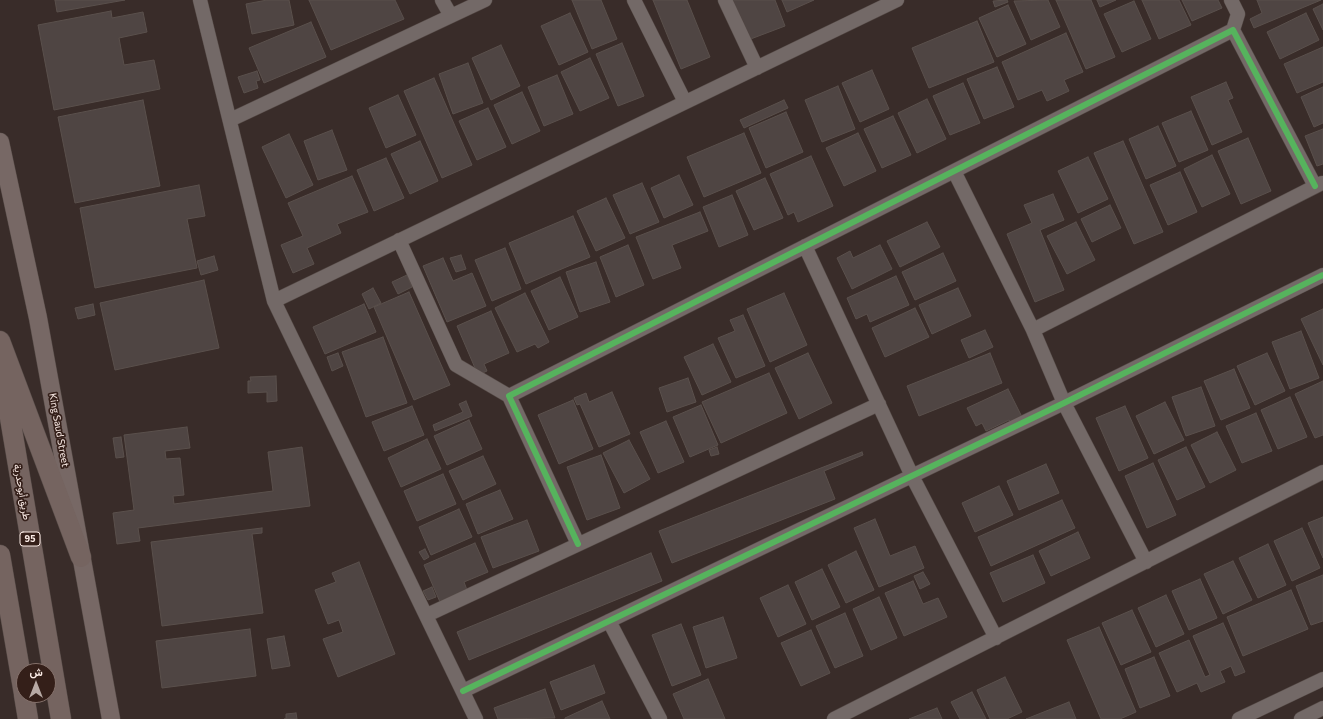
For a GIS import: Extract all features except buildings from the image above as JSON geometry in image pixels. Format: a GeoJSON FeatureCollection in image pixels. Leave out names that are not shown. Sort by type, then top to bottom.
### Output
{"type":"FeatureCollection","features":[{"type":"Feature","properties":{"kind":"highway"},"geometry":{"type":"LineString","coordinates":[[0,341],[82,557]]}},
{"type":"Feature","properties":{"kind":"highway","name":"طريق أبوحدرية"},"geometry":{"type":"LineString","coordinates":[[0,359],[61,719]]}},
{"type":"Feature","properties":{"kind":"highway"},"geometry":{"type":"LineString","coordinates":[[0,555],[19,663]]}},
{"type":"Feature","properties":{"kind":"highway"},"geometry":{"type":"LineString","coordinates":[[25,703],[28,719]]}},
{"type":"Feature","properties":{"kind":"main road","name":"King Saud Street"},"geometry":{"type":"LineString","coordinates":[[0,142],[38,318],[111,719]]}},
{"type":"Feature","properties":{"kind":"street"},"geometry":{"type":"LineString","coordinates":[[200,0],[274,301],[476,719]]}},
{"type":"Feature","properties":{"kind":"street"},"geometry":{"type":"LineString","coordinates":[[442,0],[451,16]]}},
{"type":"Feature","properties":{"kind":"street"},"geometry":{"type":"LineString","coordinates":[[230,120],[485,0]]}},
{"type":"Feature","properties":{"kind":"street"},"geometry":{"type":"LineString","coordinates":[[634,0],[685,102]]}},
{"type":"Feature","properties":{"kind":"street"},"geometry":{"type":"LineString","coordinates":[[725,0],[757,68]]}},
{"type":"Feature","properties":{"kind":"street"},"geometry":{"type":"LineString","coordinates":[[274,301],[897,0]]}},
{"type":"Feature","properties":{"kind":"street"},"geometry":{"type":"LineString","coordinates":[[509,396],[1233,30],[1238,14],[1231,0]]}},
{"type":"Feature","properties":{"kind":"street"},"geometry":{"type":"LineString","coordinates":[[1032,330],[1319,184],[1233,30]]}},
{"type":"Feature","properties":{"kind":"street"},"geometry":{"type":"LineString","coordinates":[[954,171],[1032,330],[1064,403],[1146,562]]}},
{"type":"Feature","properties":{"kind":"street"},"geometry":{"type":"LineString","coordinates":[[399,240],[456,365],[509,396],[578,544]]}},
{"type":"Feature","properties":{"kind":"street"},"geometry":{"type":"LineString","coordinates":[[806,246],[912,476],[996,638]]}},
{"type":"Feature","properties":{"kind":"street"},"geometry":{"type":"LineString","coordinates":[[463,691],[1064,403],[1323,275]]}},
{"type":"Feature","properties":{"kind":"street"},"geometry":{"type":"LineString","coordinates":[[426,615],[879,404]]}},
{"type":"Feature","properties":{"kind":"street"},"geometry":{"type":"LineString","coordinates":[[834,719],[1323,472]]}},
{"type":"Feature","properties":{"kind":"street"},"geometry":{"type":"LineString","coordinates":[[609,621],[660,719]]}},
{"type":"Feature","properties":{"kind":"street"},"geometry":{"type":"LineString","coordinates":[[1239,719],[1323,679]]}},
{"type":"Feature","properties":{"kind":"street"},"geometry":{"type":"LineString","coordinates":[[1301,719],[1323,708]]}},
{"type":"Feature","properties":{"kind":"cycle path"},"geometry":{"type":"LineString","coordinates":[[578,544],[509,396],[1233,30],[1315,186]]}},
{"type":"Feature","properties":{"kind":"cycle path"},"geometry":{"type":"LineString","coordinates":[[463,691],[1064,403],[1323,275]]}}]}
